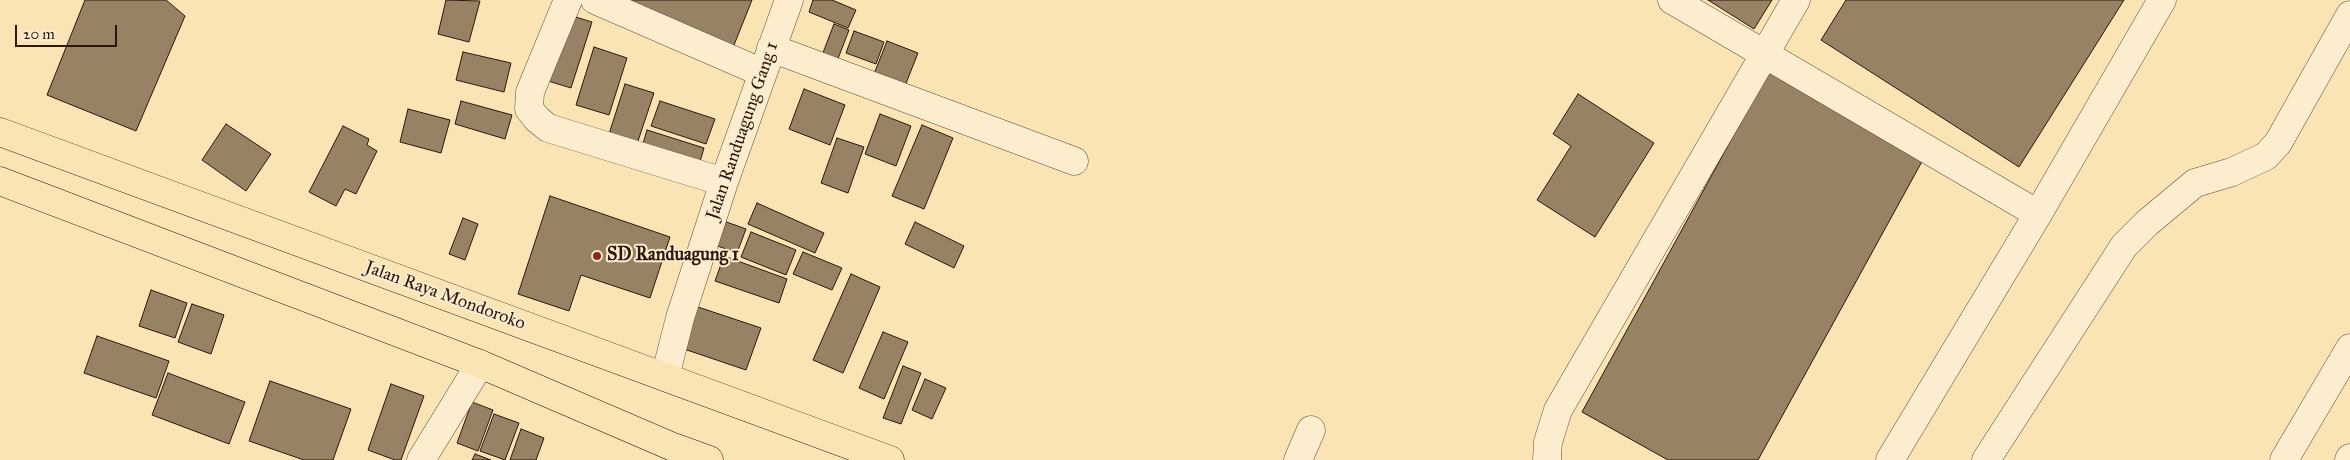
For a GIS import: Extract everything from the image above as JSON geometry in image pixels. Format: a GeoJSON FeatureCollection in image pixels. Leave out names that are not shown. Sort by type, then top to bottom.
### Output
{"type":"FeatureCollection","features":[{"type":"Feature","properties":{"kind":"highway","name":"Jalan Raya Mondoroko"},"geometry":{"type":"LineString","coordinates":[[0,132],[890,460]]}},
{"type":"Feature","properties":{"kind":"highway"},"geometry":{"type":"LineString","coordinates":[[0,181],[480,364],[672,454],[708,460]]}},
{"type":"Feature","properties":{"kind":"street"},"geometry":{"type":"LineString","coordinates":[[568,0],[530,92],[529,109],[537,119],[548,128],[724,182]]}},
{"type":"Feature","properties":{"kind":"street"},"geometry":{"type":"LineString","coordinates":[[594,0],[767,60],[1074,161]]}},
{"type":"Feature","properties":{"kind":"street","name":"Jalan Randuagung Gang 1"},"geometry":{"type":"LineString","coordinates":[[665,377],[680,318],[724,182],[789,0]]}},
{"type":"Feature","properties":{"kind":"street"},"geometry":{"type":"LineString","coordinates":[[1672,0],[2038,214]]}},
{"type":"Feature","properties":{"kind":"street"},"geometry":{"type":"LineString","coordinates":[[1547,460],[1548,442],[1558,410],[1796,0]]}},
{"type":"Feature","properties":{"kind":"street"},"geometry":{"type":"LineString","coordinates":[[1890,460],[2038,214],[2162,0]]}},
{"type":"Feature","properties":{"kind":"street"},"geometry":{"type":"LineString","coordinates":[[1986,460],[2124,246],[2147,222],[2195,183],[2232,172],[2266,156],[2278,143],[2350,15]]}},
{"type":"Feature","properties":{"kind":"street"},"geometry":{"type":"LineString","coordinates":[[2284,460],[2350,348]]}},
{"type":"Feature","properties":{"kind":"street"},"geometry":{"type":"LineString","coordinates":[[421,460],[480,364]]}},
{"type":"Feature","properties":{"kind":"street"},"geometry":{"type":"LineString","coordinates":[[1298,460],[1311,430]]}},
{"type":"Feature","properties":{"kind":"building"},"geometry":{"type":"Polygon","coordinates":[[[85,0],[166,0],[185,16],[136,131],[47,95],[85,0]]]}},
{"type":"Feature","properties":{"kind":"building"},"geometry":{"type":"Polygon","coordinates":[[[446,0],[480,1],[469,42],[438,34],[446,0]]]}},
{"type":"Feature","properties":{"kind":"building"},"geometry":{"type":"Polygon","coordinates":[[[617,0],[752,0],[732,50],[617,0]]]}},
{"type":"Feature","properties":{"kind":"building"},"geometry":{"type":"Polygon","coordinates":[[[813,0],[832,0],[856,10],[848,28],[809,12],[813,0]]]}},
{"type":"Feature","properties":{"kind":"building"},"geometry":{"type":"Polygon","coordinates":[[[1708,0],[1772,0],[1754,29],[1708,0]]]}},
{"type":"Feature","properties":{"kind":"building"},"geometry":{"type":"Polygon","coordinates":[[[1846,0],[2124,0],[2019,167],[1821,40],[1846,0]]]}},
{"type":"Feature","properties":{"kind":"building"},"geometry":{"type":"Polygon","coordinates":[[[566,14],[592,22],[571,88],[545,80],[566,14]]]}},
{"type":"Feature","properties":{"kind":"building"},"geometry":{"type":"Polygon","coordinates":[[[834,24],[849,30],[836,64],[821,58],[834,24]]]}},
{"type":"Feature","properties":{"kind":"building"},"geometry":{"type":"Polygon","coordinates":[[[854,31],[884,42],[876,64],[846,53],[854,31]]]}},
{"type":"Feature","properties":{"kind":"building"},"geometry":{"type":"Polygon","coordinates":[[[887,41],[918,53],[903,91],[872,79],[887,41]]]}},
{"type":"Feature","properties":{"kind":"building"},"geometry":{"type":"Polygon","coordinates":[[[594,47],[627,58],[609,115],[576,105],[594,47]]]}},
{"type":"Feature","properties":{"kind":"building"},"geometry":{"type":"Polygon","coordinates":[[[463,52],[511,63],[504,92],[456,80],[463,52]]]}},
{"type":"Feature","properties":{"kind":"building"},"geometry":{"type":"Polygon","coordinates":[[[1770,69],[1925,156],[1758,460],[1668,460],[1582,412],[1770,69]]]}},
{"type":"Feature","properties":{"kind":"building"},"geometry":{"type":"Polygon","coordinates":[[[625,84],[654,93],[637,144],[609,134],[625,84]]]}},
{"type":"Feature","properties":{"kind":"building"},"geometry":{"type":"Polygon","coordinates":[[[804,89],[845,105],[830,145],[789,129],[804,89]]]}},
{"type":"Feature","properties":{"kind":"building"},"geometry":{"type":"Polygon","coordinates":[[[1578,94],[1654,143],[1595,237],[1537,200],[1571,146],[1553,134],[1578,94]]]}},
{"type":"Feature","properties":{"kind":"building"},"geometry":{"type":"Polygon","coordinates":[[[461,101],[512,115],[505,139],[455,124],[461,101]]]}},
{"type":"Feature","properties":{"kind":"building"},"geometry":{"type":"Polygon","coordinates":[[[660,101],[715,119],[706,144],[651,126],[660,101]]]}},
{"type":"Feature","properties":{"kind":"building"},"geometry":{"type":"Polygon","coordinates":[[[408,109],[450,120],[441,153],[400,142],[408,109]]]}},
{"type":"Feature","properties":{"kind":"building"},"geometry":{"type":"Polygon","coordinates":[[[880,114],[911,126],[896,166],[865,154],[880,114]]]}},
{"type":"Feature","properties":{"kind":"building"},"geometry":{"type":"Polygon","coordinates":[[[226,124],[271,154],[246,191],[202,160],[226,124]]]}},
{"type":"Feature","properties":{"kind":"building"},"geometry":{"type":"Polygon","coordinates":[[[922,125],[953,138],[924,209],[892,196],[922,125]]]}},
{"type":"Feature","properties":{"kind":"building"},"geometry":{"type":"Polygon","coordinates":[[[343,126],[369,139],[367,145],[377,151],[356,194],[345,189],[336,206],[309,192],[343,126]]]}},
{"type":"Feature","properties":{"kind":"building"},"geometry":{"type":"Polygon","coordinates":[[[647,130],[704,148],[697,172],[640,154],[647,130]]]}},
{"type":"Feature","properties":{"kind":"building"},"geometry":{"type":"Polygon","coordinates":[[[837,138],[864,147],[848,193],[821,183],[837,138]]]}},
{"type":"Feature","properties":{"kind":"building","name":"SD Randuagung 1"},"geometry":{"type":"Polygon","coordinates":[[[550,196],[670,237],[650,298],[581,275],[569,311],[518,294],[550,196]]]}},
{"type":"Feature","properties":{"kind":"building"},"geometry":{"type":"Polygon","coordinates":[[[757,203],[824,233],[815,253],[748,224],[757,203]]]}},
{"type":"Feature","properties":{"kind":"building"},"geometry":{"type":"Polygon","coordinates":[[[463,218],[478,224],[465,260],[449,254],[463,218]]]}},
{"type":"Feature","properties":{"kind":"building"},"geometry":{"type":"Polygon","coordinates":[[[721,220],[746,229],[737,253],[712,244],[721,220]]]}},
{"type":"Feature","properties":{"kind":"building"},"geometry":{"type":"Polygon","coordinates":[[[915,222],[964,246],[954,268],[905,244],[915,222]]]}},
{"type":"Feature","properties":{"kind":"building"},"geometry":{"type":"Polygon","coordinates":[[[751,232],[796,250],[786,275],[741,257],[751,232]]]}},
{"type":"Feature","properties":{"kind":"building"},"geometry":{"type":"Polygon","coordinates":[[[803,252],[842,268],[832,290],[793,274],[803,252]]]}},
{"type":"Feature","properties":{"kind":"building"},"geometry":{"type":"Polygon","coordinates":[[[724,256],[787,279],[779,303],[715,281],[724,256]]]}},
{"type":"Feature","properties":{"kind":"building"},"geometry":{"type":"Polygon","coordinates":[[[851,274],[880,287],[843,373],[813,360],[851,274]]]}},
{"type":"Feature","properties":{"kind":"building"},"geometry":{"type":"Polygon","coordinates":[[[151,290],[187,303],[175,338],[139,326],[151,290]]]}},
{"type":"Feature","properties":{"kind":"building"},"geometry":{"type":"Polygon","coordinates":[[[192,304],[224,315],[211,354],[178,342],[192,304]]]}},
{"type":"Feature","properties":{"kind":"building"},"geometry":{"type":"Polygon","coordinates":[[[698,307],[761,328],[746,370],[684,349],[698,307]]]}},
{"type":"Feature","properties":{"kind":"building"},"geometry":{"type":"Polygon","coordinates":[[[883,332],[908,342],[884,399],[859,388],[883,332]]]}},
{"type":"Feature","properties":{"kind":"building"},"geometry":{"type":"Polygon","coordinates":[[[97,336],[169,361],[156,398],[84,373],[97,336]]]}},
{"type":"Feature","properties":{"kind":"building"},"geometry":{"type":"Polygon","coordinates":[[[903,366],[921,373],[901,424],[883,418],[903,366]]]}},
{"type":"Feature","properties":{"kind":"building"},"geometry":{"type":"Polygon","coordinates":[[[168,373],[245,402],[229,444],[152,415],[168,373]]]}},
{"type":"Feature","properties":{"kind":"building"},"geometry":{"type":"Polygon","coordinates":[[[925,379],[946,388],[932,419],[912,410],[925,379]]]}},
{"type":"Feature","properties":{"kind":"building"},"geometry":{"type":"Polygon","coordinates":[[[270,381],[351,409],[333,460],[304,460],[249,441],[270,381]]]}},
{"type":"Feature","properties":{"kind":"building"},"geometry":{"type":"Polygon","coordinates":[[[391,384],[424,396],[401,460],[395,460],[368,450],[391,384]]]}},
{"type":"Feature","properties":{"kind":"building"},"geometry":{"type":"Polygon","coordinates":[[[472,402],[493,410],[478,451],[457,443],[472,402]]]}},
{"type":"Feature","properties":{"kind":"building"},"geometry":{"type":"Polygon","coordinates":[[[494,414],[519,423],[505,460],[480,451],[494,414]]]}},
{"type":"Feature","properties":{"kind":"building"},"geometry":{"type":"Polygon","coordinates":[[[521,429],[544,438],[536,460],[510,460],[521,429]]]}},
{"type":"Feature","properties":{"kind":"building"},"geometry":{"type":"Polygon","coordinates":[[[475,454],[491,460],[472,460],[475,454]]]}},
{"type":"Feature","properties":{"kind":"place","name":"SD Randuagung 1"},"geometry":{"type":"Point","coordinates":[597,256]}}]}
